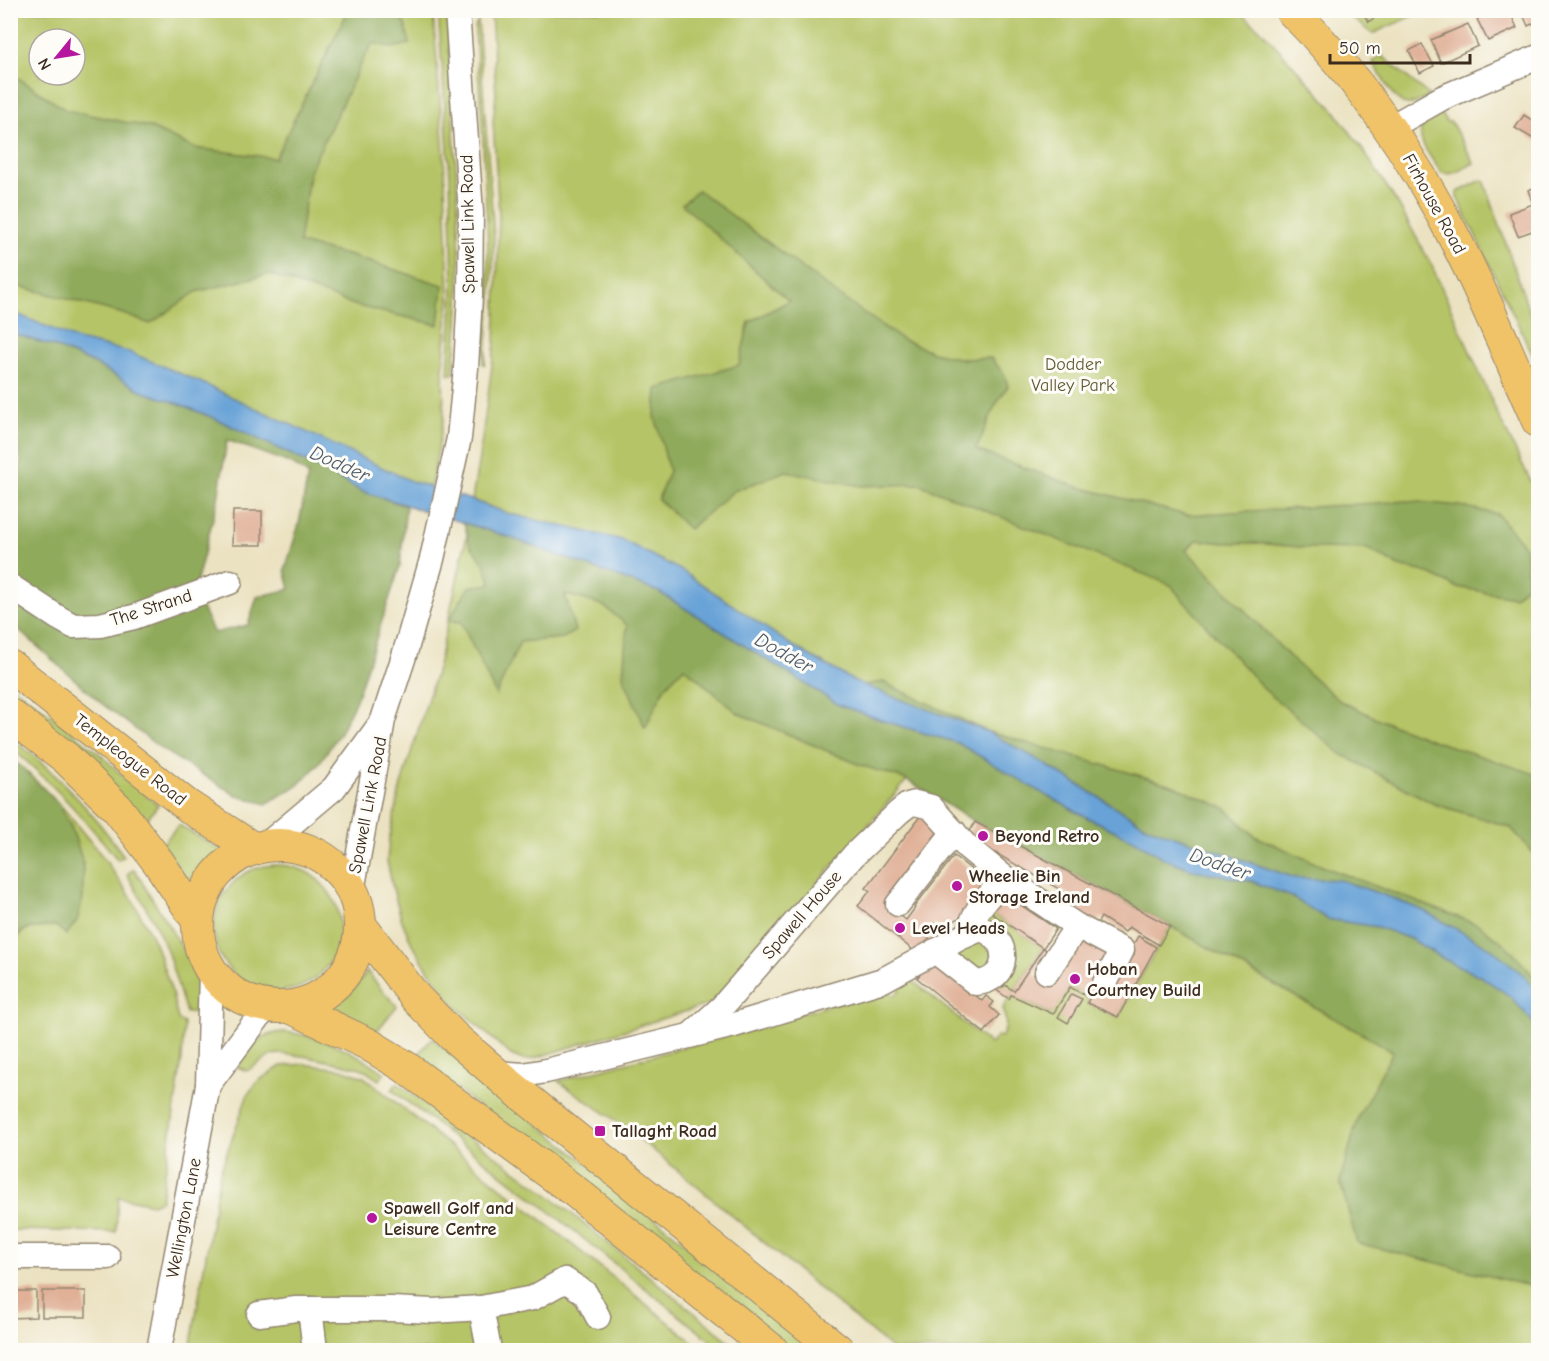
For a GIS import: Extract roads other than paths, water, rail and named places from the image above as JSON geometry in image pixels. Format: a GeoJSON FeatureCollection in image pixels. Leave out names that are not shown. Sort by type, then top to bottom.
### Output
{"type":"FeatureCollection","features":[{"type":"Feature","properties":{"kind":"main road","name":"Firhouse Road"},"geometry":{"type":"LineString","coordinates":[[1291,10],[1321,41],[1407,153],[1457,244],[1539,421]]}},
{"type":"Feature","properties":{"kind":"main road","name":"Templeogue Road"},"geometry":{"type":"LineString","coordinates":[[10,666],[188,806],[259,848]]}},
{"type":"Feature","properties":{"kind":"main road"},"geometry":{"type":"LineString","coordinates":[[10,715],[66,758],[117,808],[159,863],[198,921]]}},
{"type":"Feature","properties":{"kind":"main road"},"geometry":{"type":"LineString","coordinates":[[278,1007],[312,1000],[331,988],[346,971],[356,951],[361,926],[352,891],[341,875],[326,860],[307,850],[286,846],[259,848],[232,860],[215,876],[203,897],[198,921],[200,947],[211,971],[226,988],[240,997],[278,1007],[368,1044],[404,1066],[576,1193],[772,1350]]}},
{"type":"Feature","properties":{"kind":"main road"},"geometry":{"type":"LineString","coordinates":[[361,926],[414,996],[454,1037],[838,1350]]}},
{"type":"Feature","properties":{"kind":"street","name":"Spawell Link Road"},"geometry":{"type":"LineString","coordinates":[[352,891],[383,720],[432,559],[459,438],[470,295],[471,213],[457,10]]}},
{"type":"Feature","properties":{"kind":"street"},"geometry":{"type":"LineString","coordinates":[[1389,128],[1437,100],[1539,57]]}},
{"type":"Feature","properties":{"kind":"street","name":"The Strand"},"geometry":{"type":"LineString","coordinates":[[10,586],[73,626],[100,625],[134,617],[230,582]]}},
{"type":"Feature","properties":{"kind":"street","name":"Spawell Link Road"},"geometry":{"type":"LineString","coordinates":[[259,848],[334,788],[383,720]]}},
{"type":"Feature","properties":{"kind":"street","name":"Spawell House"},"geometry":{"type":"LineString","coordinates":[[690,1036],[721,1008],[861,848],[908,805],[915,803],[931,807],[954,832]]}},
{"type":"Feature","properties":{"kind":"street"},"geometry":{"type":"LineString","coordinates":[[898,904],[954,832],[967,848],[1005,878],[1077,926],[1122,950],[1104,983]]}},
{"type":"Feature","properties":{"kind":"street"},"geometry":{"type":"LineString","coordinates":[[940,941],[972,981],[985,982],[993,977],[1001,968],[1004,960],[1002,951],[988,932],[972,924],[1005,878]]}},
{"type":"Feature","properties":{"kind":"street","name":"Spawell House"},"geometry":{"type":"LineString","coordinates":[[497,1073],[523,1075],[546,1071],[890,987],[940,941],[972,924]]}},
{"type":"Feature","properties":{"kind":"street"},"geometry":{"type":"LineString","coordinates":[[1047,972],[1077,926]]}},
{"type":"Feature","properties":{"kind":"street","name":"Wellington Lane"},"geometry":{"type":"LineString","coordinates":[[159,1350],[208,1085],[211,971]]}},
{"type":"Feature","properties":{"kind":"street","name":"Wellington Lane"},"geometry":{"type":"LineString","coordinates":[[208,1085],[278,1007]]}},
{"type":"Feature","properties":{"kind":"street"},"geometry":{"type":"LineString","coordinates":[[543,1111],[535,1098],[538,1080],[546,1071]]}},
{"type":"Feature","properties":{"kind":"street"},"geometry":{"type":"LineString","coordinates":[[10,1257],[108,1257]]}},
{"type":"Feature","properties":{"kind":"street"},"geometry":{"type":"LineString","coordinates":[[259,1314],[296,1309],[433,1311],[481,1308],[533,1298],[565,1280],[585,1293],[598,1317]]}},
{"type":"Feature","properties":{"kind":"street"},"geometry":{"type":"LineString","coordinates":[[481,1308],[489,1350]]}},
{"type":"Feature","properties":{"kind":"street"},"geometry":{"type":"LineString","coordinates":[[310,1309],[315,1350]]}},
{"type":"Feature","properties":{"kind":"water","name":"Dodder"},"geometry":{"type":"Polygon","coordinates":[[[10,311],[78,340],[129,352],[200,382],[411,481],[510,514],[622,540],[682,571],[790,644],[852,680],[986,731],[1148,827],[1295,878],[1340,880],[1424,911],[1492,949],[1527,978],[1538,995],[1538,1031],[1510,996],[1480,976],[1444,959],[1411,939],[1378,927],[1327,919],[1292,897],[1251,881],[1195,870],[1163,858],[1136,841],[1037,790],[958,743],[839,705],[659,592],[503,535],[361,491],[324,470],[214,418],[144,392],[95,364],[53,346],[11,333],[10,311]]]}},
{"type":"Feature","properties":{"kind":"place","name":"Beyond Retro"},"geometry":{"type":"Point","coordinates":[983,836]}},
{"type":"Feature","properties":{"kind":"place","name":"Wheelie Bin Storage Ireland"},"geometry":{"type":"Point","coordinates":[957,886]}},
{"type":"Feature","properties":{"kind":"place","name":"Level Heads"},"geometry":{"type":"Point","coordinates":[900,928]}},
{"type":"Feature","properties":{"kind":"place","name":"Hoban Courtney Build"},"geometry":{"type":"Point","coordinates":[1075,979]}},
{"type":"Feature","properties":{"kind":"place","name":"Tallaght Road"},"geometry":{"type":"Point","coordinates":[600,1131]}},
{"type":"Feature","properties":{"kind":"place","name":"Spawell Golf and Leisure Centre"},"geometry":{"type":"Point","coordinates":[372,1218]}},
{"type":"Feature","properties":{"kind":"park label","name":"Dodder Valley Park"},"geometry":{"type":"Point","coordinates":[1073,374]}}]}
